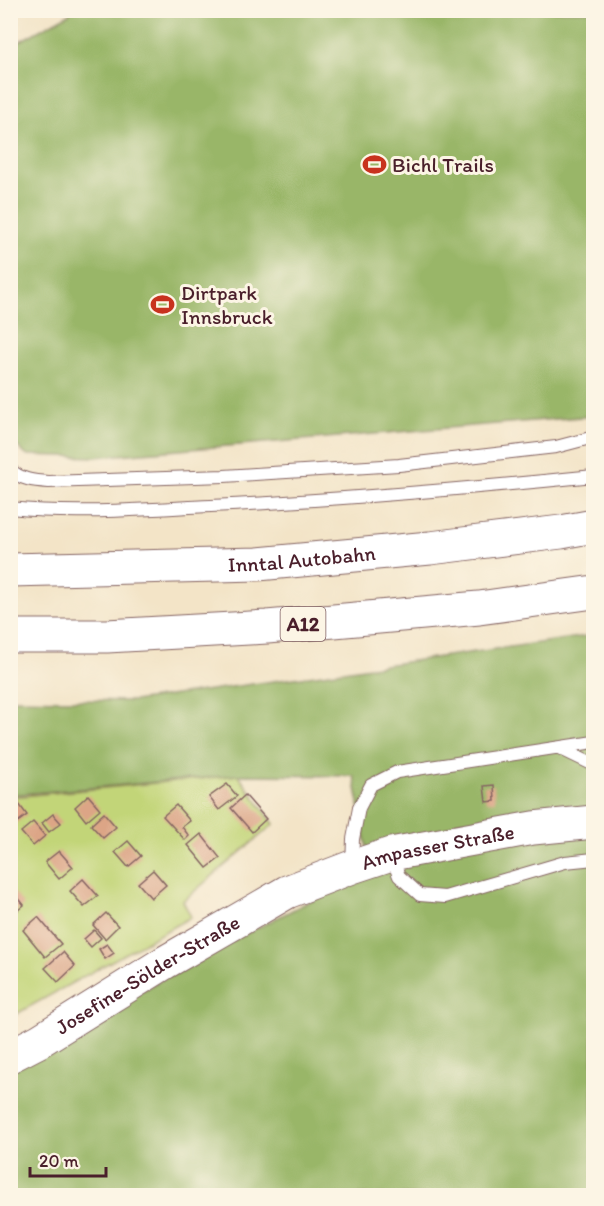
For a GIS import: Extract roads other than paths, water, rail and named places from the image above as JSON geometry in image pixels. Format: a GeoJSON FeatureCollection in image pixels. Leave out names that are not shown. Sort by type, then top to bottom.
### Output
{"type":"FeatureCollection","features":[{"type":"Feature","properties":{"kind":"main road","name":"Inntal Autobahn"},"geometry":{"type":"LineString","coordinates":[[10,570],[258,564],[430,548],[594,526]]}},
{"type":"Feature","properties":{"kind":"main road","name":"A12"},"geometry":{"type":"LineString","coordinates":[[10,636],[107,636],[267,627],[479,608],[594,592]]}},
{"type":"Feature","properties":{"kind":"main road","name":"Ampasser Straße"},"geometry":{"type":"LineString","coordinates":[[287,892],[391,854],[533,828],[594,822]]}},
{"type":"Feature","properties":{"kind":"main road","name":"Josefine-Sölder-Straße"},"geometry":{"type":"LineString","coordinates":[[10,1056],[39,1041],[164,963],[287,892]]}},
{"type":"Feature","properties":{"kind":"lane"},"geometry":{"type":"LineString","coordinates":[[10,469],[14,474],[32,481],[49,482],[224,476],[399,465],[556,447],[594,437]]}},
{"type":"Feature","properties":{"kind":"lane"},"geometry":{"type":"LineString","coordinates":[[10,508],[80,512],[296,502],[492,487],[594,476]]}},
{"type":"Feature","properties":{"kind":"lane"},"geometry":{"type":"LineString","coordinates":[[352,867],[353,839],[359,808],[371,785],[396,772],[594,742]]}},
{"type":"Feature","properties":{"kind":"lane"},"geometry":{"type":"LineString","coordinates":[[559,748],[594,765]]}},
{"type":"Feature","properties":{"kind":"lane"},"geometry":{"type":"LineString","coordinates":[[391,854],[399,876],[420,895],[445,897],[566,862],[594,859]]}},
{"type":"Feature","properties":{"kind":"place","name":"Bichl Trails"},"geometry":{"type":"Point","coordinates":[374,165]}},
{"type":"Feature","properties":{"kind":"place","name":"Dirtpark Innsbruck"},"geometry":{"type":"Point","coordinates":[163,305]}}]}
